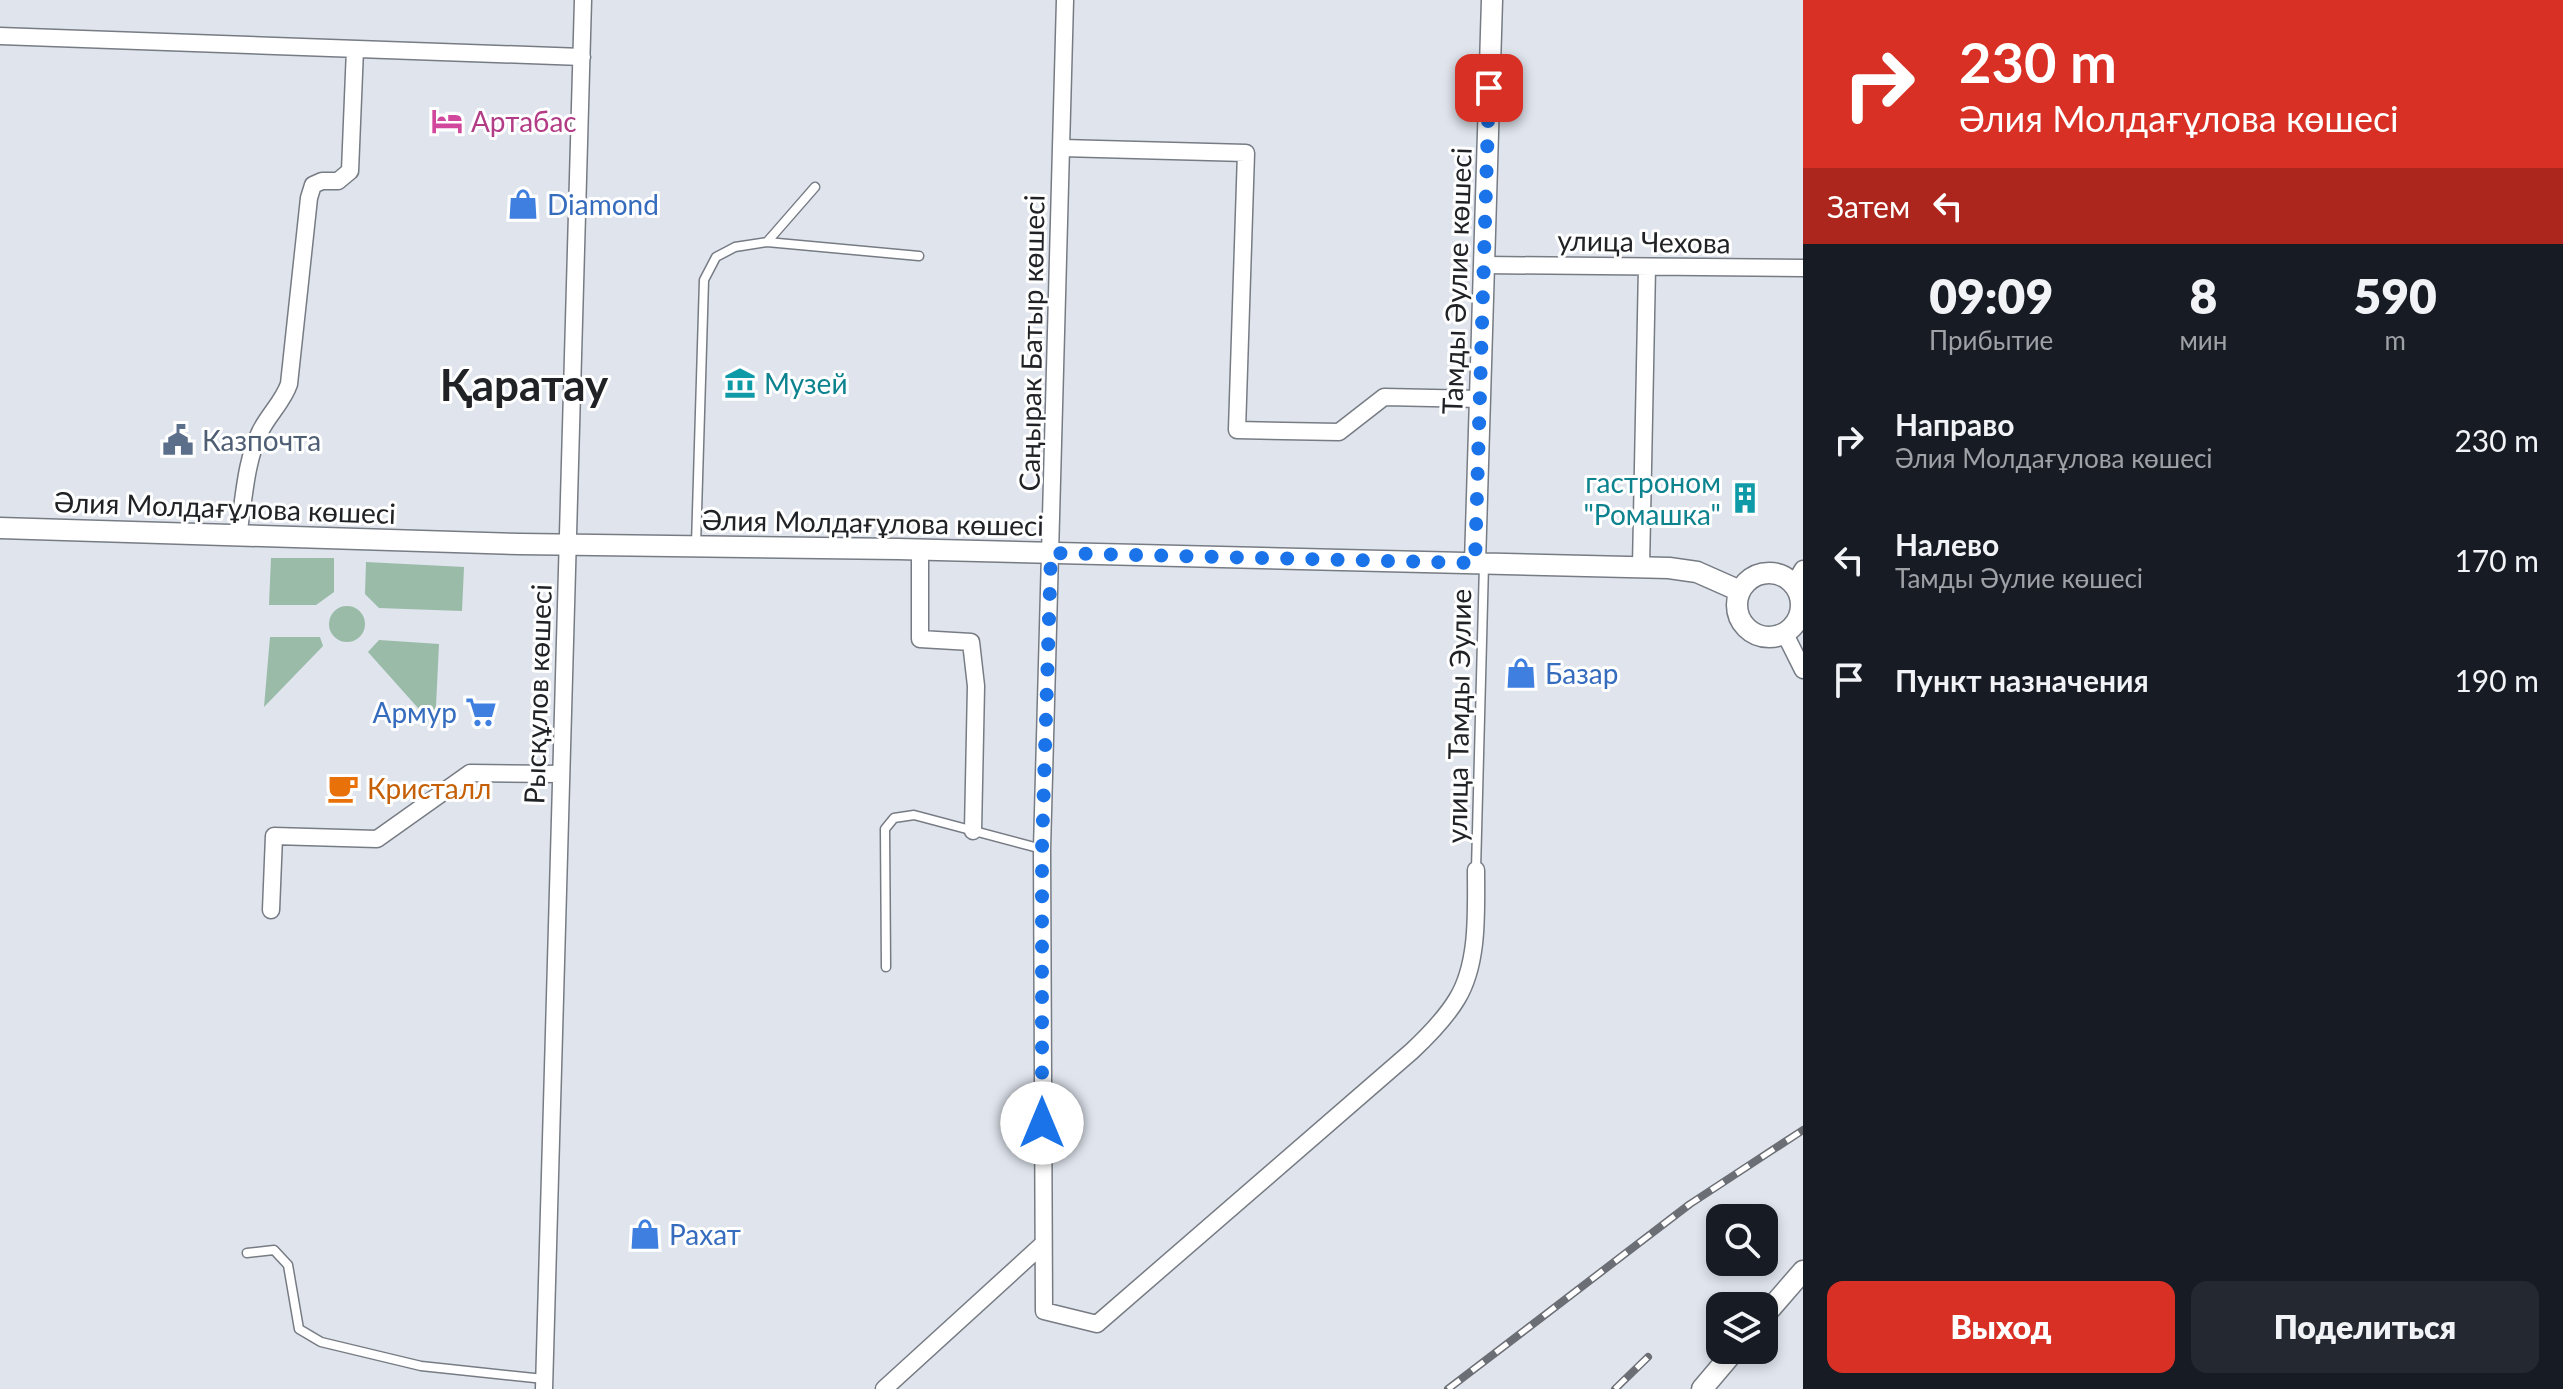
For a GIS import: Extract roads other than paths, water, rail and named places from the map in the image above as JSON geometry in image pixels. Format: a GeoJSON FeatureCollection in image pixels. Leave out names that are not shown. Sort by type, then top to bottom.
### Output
{"type":"FeatureCollection","features":[{"type":"Feature","properties":{"kind":"street","name":"Рысқұлов көшесі"},"geometry":{"type":"LineString","coordinates":[[544,1384],[583,0]]}},
{"type":"Feature","properties":{"kind":"street","name":"Саңырак Батыр көшесі"},"geometry":{"type":"LineString","coordinates":[[1065,0],[1042,849],[1044,1311],[1097,1324],[1438,1026],[1459,997],[1470,968],[1476,870]]}},
{"type":"Feature","properties":{"kind":"street","name":"Тамды Әулие көшесі"},"geometry":{"type":"LineString","coordinates":[[1479,563],[1480,399],[1492,0]]}},
{"type":"Feature","properties":{"kind":"street"},"geometry":{"type":"LineString","coordinates":[[0,36],[582,57]]}},
{"type":"Feature","properties":{"kind":"street"},"geometry":{"type":"LineString","coordinates":[[238,535],[253,448],[289,384],[309,198],[313,185],[322,181],[338,181],[350,171],[355,49]]}},
{"type":"Feature","properties":{"kind":"street"},"geometry":{"type":"LineString","coordinates":[[1062,148],[1246,153],[1237,430],[1339,432],[1384,397],[1480,399]]}},
{"type":"Feature","properties":{"kind":"street","name":"улица Чехова"},"geometry":{"type":"LineString","coordinates":[[1485,265],[1803,268]]}},
{"type":"Feature","properties":{"kind":"street"},"geometry":{"type":"LineString","coordinates":[[1641,567],[1647,267]]}},
{"type":"Feature","properties":{"kind":"street","name":"Әлия Молдағұлова көшесі"},"geometry":{"type":"LineString","coordinates":[[0,528],[567,544],[1669,568],[1697,572],[1740,591]]}},
{"type":"Feature","properties":{"kind":"street"},"geometry":{"type":"LineString","coordinates":[[920,550],[920,639],[971,642],[976,686],[973,831]]}},
{"type":"Feature","properties":{"kind":"street"},"geometry":{"type":"LineString","coordinates":[[1772,573],[1799,577],[1801,611],[1793,628],[1774,638],[1752,633],[1743,625],[1737,602],[1747,581],[1759,574],[1772,573]]}},
{"type":"Feature","properties":{"kind":"street"},"geometry":{"type":"LineString","coordinates":[[1785,634],[1803,670]]}},
{"type":"Feature","properties":{"kind":"street"},"geometry":{"type":"LineString","coordinates":[[271,910],[274,836],[377,839],[470,773],[561,774]]}},
{"type":"Feature","properties":{"kind":"street"},"geometry":{"type":"LineString","coordinates":[[884,1389],[1043,1244]]}},
{"type":"Feature","properties":{"kind":"street"},"geometry":{"type":"LineString","coordinates":[[1778,1300],[1803,1271]]}},
{"type":"Feature","properties":{"kind":"street"},"geometry":{"type":"LineString","coordinates":[[1702,1389],[1723,1364]]}},
{"type":"Feature","properties":{"kind":"lane"},"geometry":{"type":"LineString","coordinates":[[767,242],[815,187]]}},
{"type":"Feature","properties":{"kind":"lane"},"geometry":{"type":"LineString","coordinates":[[696,546],[704,280],[716,257],[735,247],[767,242],[919,256]]}},
{"type":"Feature","properties":{"kind":"lane","name":"улица Тамды Эулие"},"geometry":{"type":"LineString","coordinates":[[1476,870],[1479,563]]}},
{"type":"Feature","properties":{"kind":"lane"},"geometry":{"type":"LineString","coordinates":[[886,967],[885,829],[894,818],[914,815],[1042,849]]}},
{"type":"Feature","properties":{"kind":"lane"},"geometry":{"type":"LineString","coordinates":[[247,1253],[274,1250],[288,1265],[299,1329],[321,1342],[421,1366],[544,1384]]}},
{"type":"Feature","properties":{"kind":"railway"},"geometry":{"type":"LineString","coordinates":[[1448,1389],[1690,1204],[1803,1130]]}},
{"type":"Feature","properties":{"kind":"railway"},"geometry":{"type":"LineString","coordinates":[[1615,1389],[1648,1357]]}},
{"type":"Feature","properties":{"kind":"place","name":"Артабас"},"geometry":{"type":"Point","coordinates":[447,121]}},
{"type":"Feature","properties":{"kind":"place","name":"Diamond"},"geometry":{"type":"Point","coordinates":[523,204]}},
{"type":"Feature","properties":{"kind":"place","name":"Музей"},"geometry":{"type":"Point","coordinates":[740,383]}},
{"type":"Feature","properties":{"kind":"place","name":"Казпочта"},"geometry":{"type":"Point","coordinates":[178,440]}},
{"type":"Feature","properties":{"kind":"place","name":"гастроном \"Ромашка\""},"geometry":{"type":"Point","coordinates":[1745,498]}},
{"type":"Feature","properties":{"kind":"place","name":"Базар"},"geometry":{"type":"Point","coordinates":[1521,673]}},
{"type":"Feature","properties":{"kind":"place","name":"Армур"},"geometry":{"type":"Point","coordinates":[481,712]}},
{"type":"Feature","properties":{"kind":"place","name":"Кристалл"},"geometry":{"type":"Point","coordinates":[343,788]}},
{"type":"Feature","properties":{"kind":"place","name":"Рахат"},"geometry":{"type":"Point","coordinates":[645,1234]}},
{"type":"Feature","properties":{"kind":"district","name":"Қаратау"},"geometry":{"type":"Point","coordinates":[524,384]}}]}
